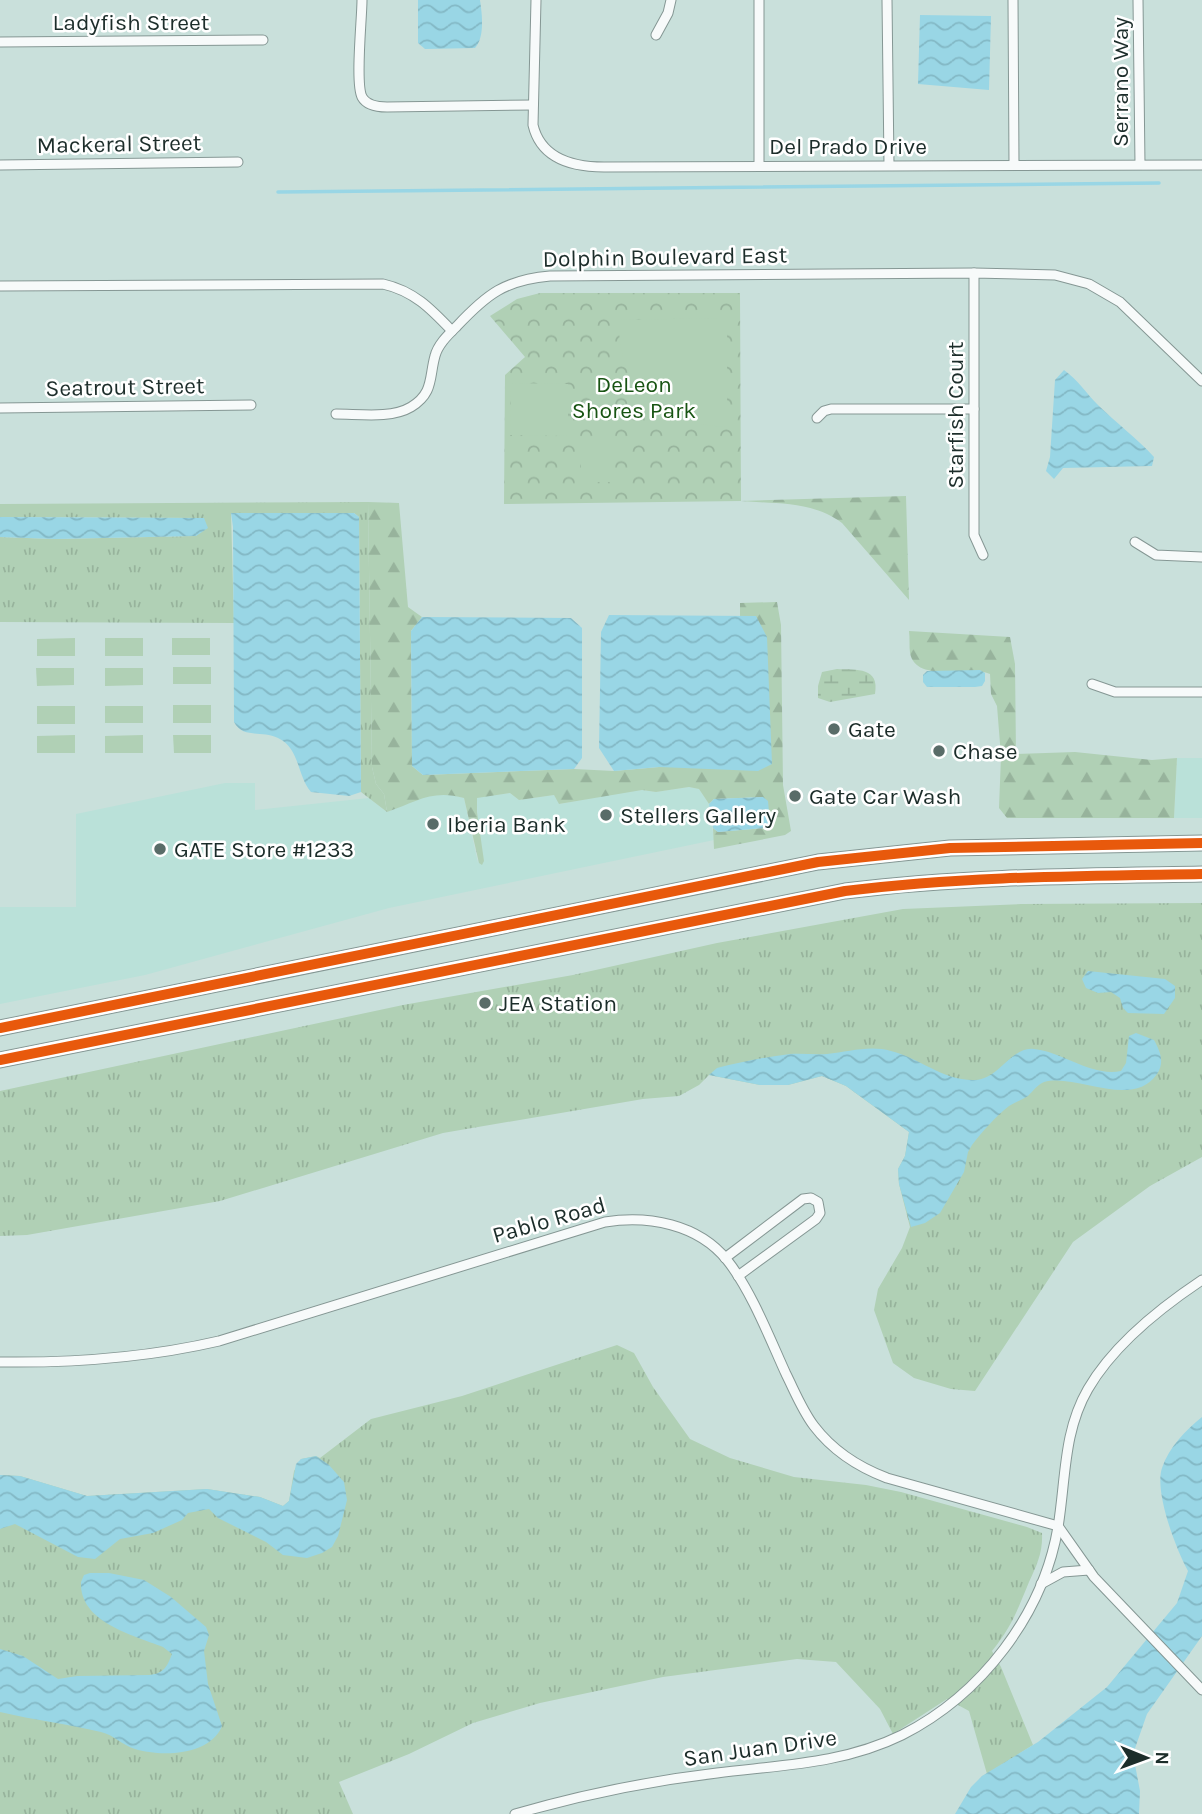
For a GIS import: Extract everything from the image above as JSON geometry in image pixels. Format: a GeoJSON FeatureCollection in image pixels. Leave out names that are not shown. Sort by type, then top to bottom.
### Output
{"type":"FeatureCollection","features":[{"type":"Feature","properties":{"kind":"main road"},"geometry":{"type":"LineString","coordinates":[[0,1028],[818,862],[950,848],[1202,842]]}},
{"type":"Feature","properties":{"kind":"main road"},"geometry":{"type":"LineString","coordinates":[[0,1060],[845,891],[908,883],[995,878],[1201,874]]}},
{"type":"Feature","properties":{"kind":"street"},"geometry":{"type":"LineString","coordinates":[[362,0],[360,89],[367,103],[379,107],[533,105]]}},
{"type":"Feature","properties":{"kind":"street","name":"Del Prado Drive"},"geometry":{"type":"LineString","coordinates":[[536,0],[533,125],[540,143],[550,153],[572,164],[587,167],[1202,165]]}},
{"type":"Feature","properties":{"kind":"street"},"geometry":{"type":"LineString","coordinates":[[656,35],[668,13],[671,0]]}},
{"type":"Feature","properties":{"kind":"street"},"geometry":{"type":"LineString","coordinates":[[759,0],[759,166]]}},
{"type":"Feature","properties":{"kind":"street"},"geometry":{"type":"LineString","coordinates":[[887,0],[889,165]]}},
{"type":"Feature","properties":{"kind":"street"},"geometry":{"type":"LineString","coordinates":[[1013,0],[1014,164]]}},
{"type":"Feature","properties":{"kind":"street","name":"Serrano Way"},"geometry":{"type":"LineString","coordinates":[[1138,0],[1140,164]]}},
{"type":"Feature","properties":{"kind":"street","name":"Ladyfish Street"},"geometry":{"type":"LineString","coordinates":[[0,42],[263,40]]}},
{"type":"Feature","properties":{"kind":"street","name":"Mackeral Street"},"geometry":{"type":"LineString","coordinates":[[0,165],[238,162]]}},
{"type":"Feature","properties":{"kind":"street","name":"Dolphin Boulevard East"},"geometry":{"type":"LineString","coordinates":[[336,414],[394,413],[413,406],[428,390],[439,346],[452,331],[489,294],[528,278],[974,273],[1055,275],[1100,289],[1130,310],[1202,381]]}},
{"type":"Feature","properties":{"kind":"street","name":"Starfish Court"},"geometry":{"type":"LineString","coordinates":[[974,273],[974,536],[983,555]]}},
{"type":"Feature","properties":{"kind":"street"},"geometry":{"type":"LineString","coordinates":[[0,286],[383,284],[412,294],[452,331]]}},
{"type":"Feature","properties":{"kind":"street","name":"Seatrout Street"},"geometry":{"type":"LineString","coordinates":[[0,408],[251,405]]}},
{"type":"Feature","properties":{"kind":"street"},"geometry":{"type":"LineString","coordinates":[[817,418],[824,411],[831,409],[974,408]]}},
{"type":"Feature","properties":{"kind":"street"},"geometry":{"type":"LineString","coordinates":[[1135,542],[1156,555],[1202,557]]}},
{"type":"Feature","properties":{"kind":"street"},"geometry":{"type":"LineString","coordinates":[[1092,684],[1115,692],[1202,692]]}},
{"type":"Feature","properties":{"kind":"street"},"geometry":{"type":"LineString","coordinates":[[725,1258],[803,1199],[811,1198],[818,1202],[820,1213],[816,1219],[738,1276]]}},
{"type":"Feature","properties":{"kind":"street","name":"Pablo Road"},"geometry":{"type":"LineString","coordinates":[[0,1362],[104,1360],[181,1350],[219,1341],[589,1226],[625,1219],[652,1220],[681,1228],[706,1242],[725,1258],[738,1276],[803,1410],[836,1450],[869,1471],[887,1478],[1058,1526]]}},
{"type":"Feature","properties":{"kind":"street","name":"San Juan Drive"},"geometry":{"type":"LineString","coordinates":[[515,1814],[593,1794],[663,1781],[828,1760],[877,1746],[934,1716],[982,1675],[1014,1635],[1040,1584],[1054,1546],[1058,1526],[1067,1447],[1088,1389],[1109,1360],[1138,1331],[1164,1307],[1202,1280]]}},
{"type":"Feature","properties":{"kind":"street"},"geometry":{"type":"LineString","coordinates":[[1058,1526],[1088,1570],[1202,1690]]}},
{"type":"Feature","properties":{"kind":"street"},"geometry":{"type":"LineString","coordinates":[[1040,1584],[1063,1572],[1088,1570]]}},
{"type":"Feature","properties":{"kind":"shaded area"},"geometry":{"type":"Polygon","coordinates":[[[1177,758],[1202,758],[1202,818],[1174,818],[1177,758]]]}},
{"type":"Feature","properties":{"kind":"shaded area"},"geometry":{"type":"Polygon","coordinates":[[[225,783],[255,783],[255,810],[369,798],[387,812],[422,796],[450,794],[464,798],[478,863],[477,797],[510,793],[519,800],[554,795],[560,804],[642,790],[656,792],[689,787],[699,789],[709,804],[714,840],[389,908],[145,975],[0,1004],[0,907],[76,907],[76,814],[225,783]]]}},
{"type":"Feature","properties":{"kind":"green space","name":"DeLeon Shores Park"},"geometry":{"type":"Polygon","coordinates":[[[540,293],[740,293],[741,501],[504,504],[505,375],[525,357],[490,316],[517,299],[540,293]]]}},
{"type":"Feature","properties":{"kind":"green space"},"geometry":{"type":"Polygon","coordinates":[[[719,318],[727,325],[727,427],[682,419],[648,399],[635,384],[620,345],[619,320],[719,318]]]}},
{"type":"Feature","properties":{"kind":"green space"},"geometry":{"type":"Polygon","coordinates":[[[511,383],[568,384],[568,436],[510,435],[511,383]]]}},
{"type":"Feature","properties":{"kind":"green space"},"geometry":{"type":"Polygon","coordinates":[[[581,440],[611,440],[611,482],[581,482],[581,440]]]}},
{"type":"Feature","properties":{"kind":"green space"},"geometry":{"type":"Polygon","coordinates":[[[906,496],[909,600],[842,523],[831,516],[807,507],[741,501],[906,496]]]}},
{"type":"Feature","properties":{"kind":"green space"},"geometry":{"type":"Polygon","coordinates":[[[368,502],[372,767],[376,784],[384,794],[387,812],[361,792],[359,517],[354,513],[231,513],[234,623],[0,622],[0,537],[55,539],[196,536],[204,518],[0,517],[0,504],[368,502]]]}},
{"type":"Feature","properties":{"kind":"green space"},"geometry":{"type":"Polygon","coordinates":[[[368,502],[399,503],[408,607],[422,617],[411,631],[412,766],[423,775],[574,769],[614,771],[659,767],[756,616],[740,616],[740,603],[777,602],[781,625],[783,785],[791,831],[785,835],[714,849],[713,828],[718,832],[764,828],[763,797],[714,799],[709,804],[699,789],[689,787],[656,792],[642,790],[559,804],[554,795],[519,800],[510,793],[477,798],[484,861],[482,865],[479,863],[464,798],[433,796],[387,812],[384,794],[376,784],[372,767],[368,502]]]}},
{"type":"Feature","properties":{"kind":"green space"},"geometry":{"type":"Polygon","coordinates":[[[909,631],[1010,637],[1015,664],[1016,754],[1075,752],[1152,760],[1177,758],[1174,818],[1007,818],[999,808],[1001,756],[997,706],[991,694],[990,674],[932,671],[922,668],[914,662],[910,653],[909,631]]]}},
{"type":"Feature","properties":{"kind":"green space"},"geometry":{"type":"Polygon","coordinates":[[[75,638],[75,656],[37,656],[37,639],[75,638]]]}},
{"type":"Feature","properties":{"kind":"green space"},"geometry":{"type":"Polygon","coordinates":[[[105,638],[143,638],[143,656],[105,656],[105,638]]]}},
{"type":"Feature","properties":{"kind":"green space"},"geometry":{"type":"Polygon","coordinates":[[[172,638],[210,638],[210,655],[172,655],[172,638]]]}},
{"type":"Feature","properties":{"kind":"green space"},"geometry":{"type":"Polygon","coordinates":[[[173,667],[211,667],[211,684],[173,684],[173,667]]]}},
{"type":"Feature","properties":{"kind":"green space"},"geometry":{"type":"Polygon","coordinates":[[[36,668],[74,668],[74,685],[37,686],[36,668]]]}},
{"type":"Feature","properties":{"kind":"green space"},"geometry":{"type":"Polygon","coordinates":[[[105,668],[143,668],[143,685],[105,686],[105,668]]]}},
{"type":"Feature","properties":{"kind":"green space"},"geometry":{"type":"Polygon","coordinates":[[[837,669],[859,670],[870,674],[876,685],[875,694],[830,702],[818,698],[822,672],[837,669]]]}},
{"type":"Feature","properties":{"kind":"green space"},"geometry":{"type":"Polygon","coordinates":[[[173,705],[211,705],[211,723],[173,723],[173,705]]]}},
{"type":"Feature","properties":{"kind":"green space"},"geometry":{"type":"Polygon","coordinates":[[[37,706],[75,706],[75,724],[37,724],[37,706]]]}},
{"type":"Feature","properties":{"kind":"green space"},"geometry":{"type":"Polygon","coordinates":[[[105,706],[143,706],[143,723],[105,723],[105,706]]]}},
{"type":"Feature","properties":{"kind":"green space"},"geometry":{"type":"Polygon","coordinates":[[[75,735],[75,753],[37,753],[37,736],[75,735]]]}},
{"type":"Feature","properties":{"kind":"green space"},"geometry":{"type":"Polygon","coordinates":[[[143,735],[143,753],[105,753],[105,736],[143,735]]]}},
{"type":"Feature","properties":{"kind":"green space"},"geometry":{"type":"Polygon","coordinates":[[[173,735],[211,735],[211,753],[174,753],[173,735]]]}},
{"type":"Feature","properties":{"kind":"green space"},"geometry":{"type":"Polygon","coordinates":[[[1202,903],[1202,1157],[1150,1186],[1073,1242],[975,1391],[951,1389],[914,1378],[893,1363],[874,1310],[878,1289],[902,1248],[910,1227],[898,1169],[905,1156],[909,1132],[846,1086],[822,1076],[788,1085],[760,1085],[709,1075],[699,1085],[679,1096],[643,1099],[443,1133],[220,1201],[27,1235],[0,1236],[0,1091],[403,1005],[573,975],[717,943],[903,909],[1021,904],[1202,903]]]}},
{"type":"Feature","properties":{"kind":"green space"},"geometry":{"type":"Polygon","coordinates":[[[617,1345],[634,1353],[653,1387],[690,1439],[730,1458],[794,1477],[901,1492],[1042,1533],[1035,1570],[1014,1618],[992,1651],[1033,1745],[987,1774],[969,1711],[947,1699],[893,1734],[880,1709],[836,1662],[797,1659],[663,1677],[540,1703],[473,1723],[409,1754],[339,1782],[353,1814],[0,1814],[0,1475],[20,1476],[87,1496],[207,1489],[260,1497],[283,1506],[289,1501],[294,1471],[301,1459],[316,1456],[320,1458],[371,1419],[462,1396],[617,1345]]]}},
{"type":"Feature","properties":{"kind":"water"},"geometry":{"type":"Polygon","coordinates":[[[418,0],[480,0],[482,32],[475,48],[425,49],[418,43],[418,0]]]}},
{"type":"Feature","properties":{"kind":"water"},"geometry":{"type":"Polygon","coordinates":[[[920,15],[991,16],[989,90],[918,84],[920,15]]]}},
{"type":"Feature","properties":{"kind":"water"},"geometry":{"type":"Polygon","coordinates":[[[1064,370],[1154,457],[1152,466],[1063,468],[1054,479],[1046,471],[1050,457],[1055,380],[1064,370]]]}},
{"type":"Feature","properties":{"kind":"water"},"geometry":{"type":"Polygon","coordinates":[[[231,513],[354,513],[359,517],[361,792],[349,796],[311,792],[294,755],[285,743],[272,736],[242,731],[234,722],[231,513]]]}},
{"type":"Feature","properties":{"kind":"water"},"geometry":{"type":"Polygon","coordinates":[[[0,517],[204,518],[208,528],[196,536],[55,539],[0,537],[0,517]]]}},
{"type":"Feature","properties":{"kind":"water"},"geometry":{"type":"Polygon","coordinates":[[[609,615],[756,616],[767,637],[772,764],[758,771],[659,767],[614,771],[599,748],[601,632],[609,615]]]}},
{"type":"Feature","properties":{"kind":"water"},"geometry":{"type":"Polygon","coordinates":[[[422,617],[571,618],[582,628],[582,758],[574,769],[423,775],[412,766],[411,631],[422,617]]]}},
{"type":"Feature","properties":{"kind":"water"},"geometry":{"type":"Polygon","coordinates":[[[980,670],[985,673],[982,686],[927,687],[923,682],[923,675],[927,671],[980,670]]]}},
{"type":"Feature","properties":{"kind":"water"},"geometry":{"type":"Polygon","coordinates":[[[763,797],[768,801],[770,824],[764,828],[718,832],[713,828],[709,804],[714,799],[763,797]]]}},
{"type":"Feature","properties":{"kind":"water"},"geometry":{"type":"Polygon","coordinates":[[[1088,971],[1165,979],[1175,986],[1175,998],[1164,1014],[1128,1013],[1120,998],[1111,992],[1098,993],[1086,988],[1082,979],[1088,971]]]}},
{"type":"Feature","properties":{"kind":"water"},"geometry":{"type":"Polygon","coordinates":[[[1136,1033],[1154,1040],[1161,1057],[1157,1074],[1146,1084],[1119,1090],[1057,1081],[1044,1082],[1037,1086],[1028,1096],[1004,1110],[972,1145],[964,1172],[940,1213],[925,1223],[911,1227],[899,1184],[898,1169],[905,1156],[909,1132],[846,1086],[822,1076],[788,1085],[760,1085],[709,1075],[717,1068],[771,1057],[875,1049],[902,1054],[942,1073],[963,1079],[983,1079],[1026,1049],[1045,1051],[1099,1071],[1121,1071],[1126,1063],[1129,1036],[1136,1033]]]}},
{"type":"Feature","properties":{"kind":"water"},"geometry":{"type":"Polygon","coordinates":[[[1202,1417],[1202,1636],[1147,1714],[1133,1754],[1140,1791],[1139,1814],[955,1814],[971,1787],[982,1776],[1038,1742],[1107,1687],[1177,1603],[1188,1571],[1168,1520],[1160,1478],[1165,1460],[1174,1446],[1202,1417]]]}},
{"type":"Feature","properties":{"kind":"water"},"geometry":{"type":"Polygon","coordinates":[[[316,1456],[329,1465],[344,1482],[347,1500],[338,1536],[332,1547],[307,1558],[283,1555],[266,1542],[218,1518],[209,1509],[188,1513],[182,1520],[153,1533],[120,1539],[95,1559],[78,1557],[15,1524],[0,1529],[0,1475],[20,1476],[87,1496],[207,1489],[260,1497],[283,1506],[289,1501],[296,1464],[301,1459],[316,1456]]]}},
{"type":"Feature","properties":{"kind":"water"},"geometry":{"type":"Polygon","coordinates":[[[109,1573],[144,1580],[171,1597],[206,1627],[209,1635],[204,1651],[208,1684],[222,1726],[216,1736],[207,1743],[184,1752],[146,1752],[101,1732],[0,1712],[0,1649],[23,1656],[58,1679],[77,1676],[150,1675],[159,1673],[167,1666],[172,1654],[163,1647],[110,1625],[89,1607],[83,1596],[81,1582],[84,1575],[109,1573]]]}},
{"type":"Feature","properties":{"kind":"waterway"},"geometry":{"type":"LineString","coordinates":[[278,192],[1159,183]]}},
{"type":"Feature","properties":{"kind":"cycle path"},"geometry":{"type":"LineString","coordinates":[[0,1028],[818,862],[950,848],[1202,843]]}},
{"type":"Feature","properties":{"kind":"cycle path"},"geometry":{"type":"LineString","coordinates":[[0,1060],[845,891],[979,880],[1202,874]]}},
{"type":"Feature","properties":{"kind":"place","name":"Gate"},"geometry":{"type":"Point","coordinates":[834,729]}},
{"type":"Feature","properties":{"kind":"place","name":"Chase"},"geometry":{"type":"Point","coordinates":[939,751]}},
{"type":"Feature","properties":{"kind":"place","name":"Gate Car Wash"},"geometry":{"type":"Point","coordinates":[795,796]}},
{"type":"Feature","properties":{"kind":"place","name":"Stellers Gallery"},"geometry":{"type":"Point","coordinates":[606,815]}},
{"type":"Feature","properties":{"kind":"place","name":"Iberia Bank"},"geometry":{"type":"Point","coordinates":[433,824]}},
{"type":"Feature","properties":{"kind":"place","name":"GATE Store #1233"},"geometry":{"type":"Point","coordinates":[160,849]}},
{"type":"Feature","properties":{"kind":"place","name":"JEA Station"},"geometry":{"type":"Point","coordinates":[485,1003]}}]}
